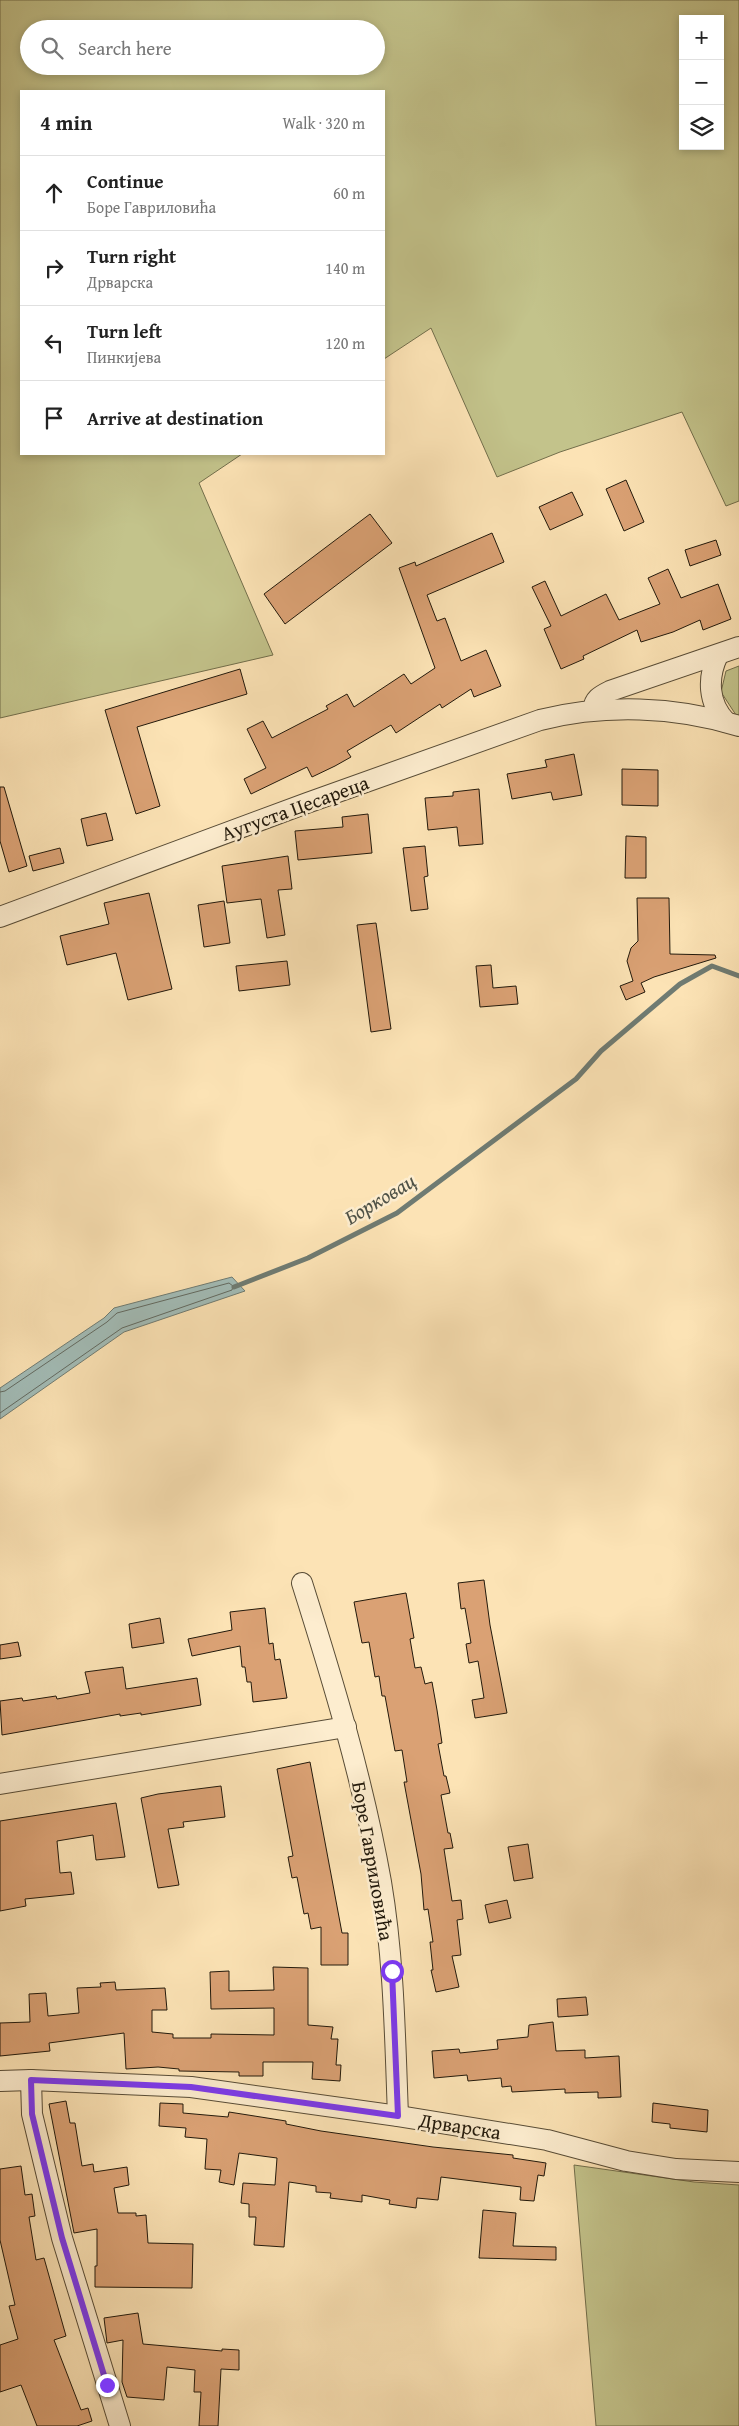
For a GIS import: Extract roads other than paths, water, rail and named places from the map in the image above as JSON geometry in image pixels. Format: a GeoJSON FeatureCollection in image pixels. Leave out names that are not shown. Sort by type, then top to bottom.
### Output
{"type":"FeatureCollection","features":[{"type":"Feature","properties":{"kind":"street"},"geometry":{"type":"LineString","coordinates":[[593,710],[594,703],[598,697],[610,691],[739,647]]}},
{"type":"Feature","properties":{"kind":"street"},"geometry":{"type":"LineString","coordinates":[[718,655],[711,674],[711,693],[718,712],[733,724]]}},
{"type":"Feature","properties":{"kind":"street","name":"Аугуста Цесареца"},"geometry":{"type":"LineString","coordinates":[[0,917],[518,726],[558,715],[593,710],[656,711],[733,724]]}},
{"type":"Feature","properties":{"kind":"street","name":"Боре Гавриловића"},"geometry":{"type":"LineString","coordinates":[[302,1583],[346,1727],[366,1806],[381,1883],[392,1971],[398,2116]]}},
{"type":"Feature","properties":{"kind":"street"},"geometry":{"type":"LineString","coordinates":[[0,1784],[346,1727]]}},
{"type":"Feature","properties":{"kind":"street"},"geometry":{"type":"LineString","coordinates":[[31,2080],[32,2114],[62,2238],[120,2426]]}},
{"type":"Feature","properties":{"kind":"street","name":"Дрварска"},"geometry":{"type":"LineString","coordinates":[[0,2081],[31,2080],[191,2087],[398,2116],[547,2140],[626,2161],[676,2168],[739,2172]]}},
{"type":"Feature","properties":{"kind":"water"},"geometry":{"type":"Polygon","coordinates":[[[232,1277],[245,1291],[124,1332],[0,1419],[0,1388],[104,1318],[114,1308],[232,1277]]]}},
{"type":"Feature","properties":{"kind":"waterway","name":"Борковац"},"geometry":{"type":"LineString","coordinates":[[234,1287],[308,1258],[397,1213],[576,1079],[601,1051],[680,984],[712,966],[739,976]]}}]}
